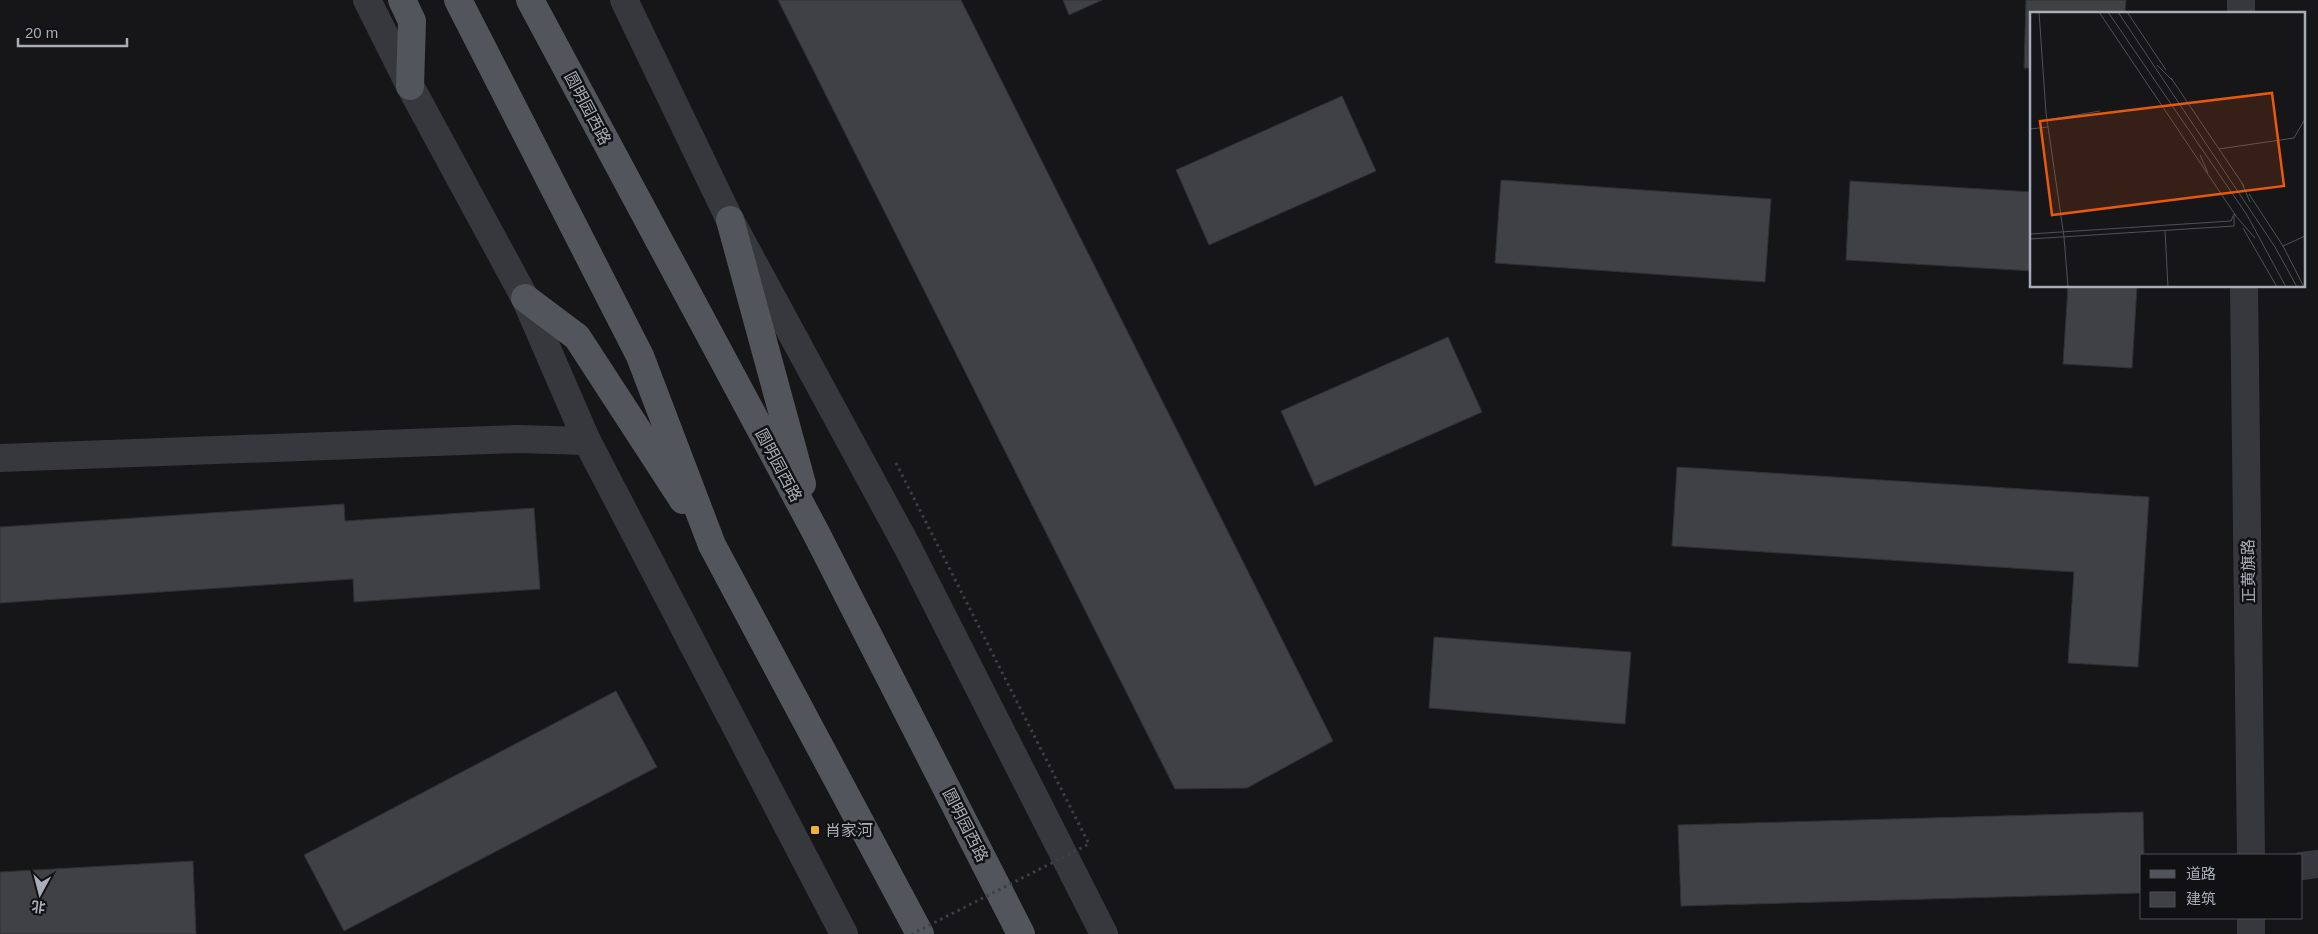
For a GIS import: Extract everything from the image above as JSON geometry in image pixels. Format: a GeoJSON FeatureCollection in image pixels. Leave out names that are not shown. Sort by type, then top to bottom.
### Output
{"type":"FeatureCollection","features":[{"type":"Feature","properties":{"kind":"main road"},"geometry":{"type":"LineString","coordinates":[[402,0],[412,21],[410,86]]}},
{"type":"Feature","properties":{"kind":"main road"},"geometry":{"type":"LineString","coordinates":[[458,0],[640,356],[712,545]]}},
{"type":"Feature","properties":{"kind":"main road","name":"圆明园西路"},"geometry":{"type":"LineString","coordinates":[[530,0],[815,531],[1021,934]]}},
{"type":"Feature","properties":{"kind":"main road"},"geometry":{"type":"LineString","coordinates":[[730,220],[815,531]]}},
{"type":"Feature","properties":{"kind":"main road"},"geometry":{"type":"LineString","coordinates":[[525,298],[577,337],[712,545],[920,934]]}},
{"type":"Feature","properties":{"kind":"street"},"geometry":{"type":"LineString","coordinates":[[367,0],[410,86],[525,298],[587,440],[844,934]]}},
{"type":"Feature","properties":{"kind":"street"},"geometry":{"type":"LineString","coordinates":[[624,0],[730,220],[908,548],[1104,934]]}},
{"type":"Feature","properties":{"kind":"street","name":"正黄旗路"},"geometry":{"type":"LineString","coordinates":[[2244,288],[2251,854]]}},
{"type":"Feature","properties":{"kind":"street"},"geometry":{"type":"LineString","coordinates":[[0,458],[508,440],[587,440]]}},
{"type":"Feature","properties":{"kind":"street"},"geometry":{"type":"LineString","coordinates":[[2303,866],[2318,864]]}},
{"type":"Feature","properties":{"kind":"street"},"geometry":{"type":"LineString","coordinates":[[2251,919],[2251,934]]}},
{"type":"Feature","properties":{"kind":"path"},"geometry":{"type":"LineString","coordinates":[[896,463],[1088,844],[912,934]]}},
{"type":"Feature","properties":{"kind":"building"},"geometry":{"type":"Polygon","coordinates":[[[778,0],[961,0],[1333,741],[1247,788],[1175,789],[778,0]]]}},
{"type":"Feature","properties":{"kind":"building"},"geometry":{"type":"Polygon","coordinates":[[[1063,0],[1102,0],[1069,15],[1063,0]]]}},
{"type":"Feature","properties":{"kind":"building"},"geometry":{"type":"Polygon","coordinates":[[[2026,0],[2126,0],[2125,12],[2030,12],[2030,68],[2024,68],[2026,0]]]}},
{"type":"Feature","properties":{"kind":"building"},"geometry":{"type":"Polygon","coordinates":[[[1342,96],[1376,171],[1209,245],[1176,170],[1342,96]]]}},
{"type":"Feature","properties":{"kind":"building"},"geometry":{"type":"Polygon","coordinates":[[[1501,180],[1771,199],[1765,282],[1495,263],[1501,180]]]}},
{"type":"Feature","properties":{"kind":"building"},"geometry":{"type":"Polygon","coordinates":[[[1850,181],[2030,192],[2030,271],[1846,260],[1850,181]]]}},
{"type":"Feature","properties":{"kind":"building"},"geometry":{"type":"Polygon","coordinates":[[[2068,288],[2137,288],[2132,368],[2063,364],[2068,288]]]}},
{"type":"Feature","properties":{"kind":"building"},"geometry":{"type":"Polygon","coordinates":[[[1448,337],[1482,412],[1315,486],[1281,411],[1448,337]]]}},
{"type":"Feature","properties":{"kind":"building"},"geometry":{"type":"Polygon","coordinates":[[[1677,467],[2149,497],[2138,667],[2068,663],[2074,572],[1672,546],[1677,467]]]}},
{"type":"Feature","properties":{"kind":"building"},"geometry":{"type":"Polygon","coordinates":[[[344,504],[345,521],[534,508],[540,589],[354,602],[353,579],[0,603],[0,527],[344,504]]]}},
{"type":"Feature","properties":{"kind":"building"},"geometry":{"type":"Polygon","coordinates":[[[1434,637],[1631,652],[1625,724],[1429,708],[1434,637]]]}},
{"type":"Feature","properties":{"kind":"building"},"geometry":{"type":"Polygon","coordinates":[[[616,691],[657,767],[344,931],[304,855],[616,691]]]}},
{"type":"Feature","properties":{"kind":"building"},"geometry":{"type":"Polygon","coordinates":[[[2143,812],[2144,854],[2140,854],[2140,893],[1681,906],[1678,825],[2143,812]]]}},
{"type":"Feature","properties":{"kind":"building"},"geometry":{"type":"Polygon","coordinates":[[[193,861],[196,934],[0,934],[0,872],[193,861]]]}},
{"type":"Feature","properties":{"kind":"place","name":"肖家河"},"geometry":{"type":"Point","coordinates":[815,830]}}]}
